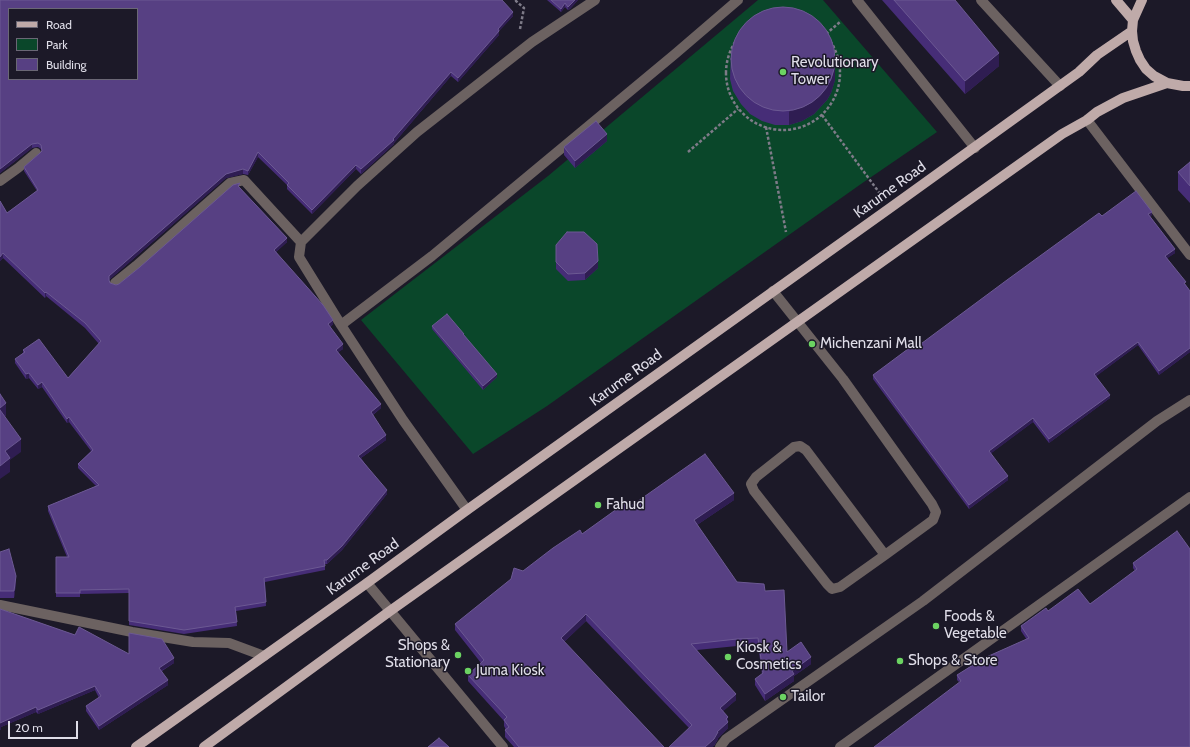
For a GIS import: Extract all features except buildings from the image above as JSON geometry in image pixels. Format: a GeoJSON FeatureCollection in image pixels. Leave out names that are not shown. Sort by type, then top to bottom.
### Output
{"type":"FeatureCollection","features":[{"type":"Feature","properties":{"kind":"main road"},"geometry":{"type":"LineString","coordinates":[[1116,0],[1133,20]]}},
{"type":"Feature","properties":{"kind":"main road"},"geometry":{"type":"LineString","coordinates":[[1142,0],[1133,20],[1132,31],[1133,41],[1140,60],[1154,76],[1167,83],[1190,86]]}},
{"type":"Feature","properties":{"kind":"main road","name":"Karume Road"},"geometry":{"type":"LineString","coordinates":[[136,747],[975,148],[1079,72],[1097,55],[1132,31]]}},
{"type":"Feature","properties":{"kind":"main road"},"geometry":{"type":"LineString","coordinates":[[204,747],[390,611],[1062,134],[1123,98],[1167,83]]}},
{"type":"Feature","properties":{"kind":"street"},"geometry":{"type":"LineString","coordinates":[[467,510],[403,420],[341,325],[299,257],[301,242],[357,186],[417,132],[532,42],[596,0]]}},
{"type":"Feature","properties":{"kind":"street"},"geometry":{"type":"LineString","coordinates":[[341,325],[432,256],[738,0]]}},
{"type":"Feature","properties":{"kind":"street"},"geometry":{"type":"LineString","coordinates":[[857,0],[975,148]]}},
{"type":"Feature","properties":{"kind":"street"},"geometry":{"type":"LineString","coordinates":[[981,0],[1060,86]]}},
{"type":"Feature","properties":{"kind":"street"},"geometry":{"type":"LineString","coordinates":[[1087,120],[1190,255]]}},
{"type":"Feature","properties":{"kind":"street"},"geometry":{"type":"LineString","coordinates":[[0,181],[36,153]]}},
{"type":"Feature","properties":{"kind":"street"},"geometry":{"type":"LineString","coordinates":[[115,282],[136,266],[230,183],[244,180],[301,242]]}},
{"type":"Feature","properties":{"kind":"street"},"geometry":{"type":"LineString","coordinates":[[774,291],[843,378],[932,504],[936,512],[933,520],[885,555],[840,587],[832,589],[754,490],[751,484],[756,477],[794,447],[800,446],[806,450],[885,555]]}},
{"type":"Feature","properties":{"kind":"street"},"geometry":{"type":"LineString","coordinates":[[720,747],[726,739],[923,601],[1157,421],[1190,400]]}},
{"type":"Feature","properties":{"kind":"street"},"geometry":{"type":"LineString","coordinates":[[840,747],[1190,497]]}},
{"type":"Feature","properties":{"kind":"street"},"geometry":{"type":"LineString","coordinates":[[367,583],[503,747]]}},
{"type":"Feature","properties":{"kind":"street"},"geometry":{"type":"LineString","coordinates":[[0,605],[132,632],[193,642],[229,643],[264,656]]}},
{"type":"Feature","properties":{"kind":"path"},"geometry":{"type":"LineString","coordinates":[[516,0],[524,8],[520,28],[532,42]]}},
{"type":"Feature","properties":{"kind":"path"},"geometry":{"type":"LineString","coordinates":[[788,15],[809,21],[826,34],[838,53],[841,75],[836,97],[822,115],[802,127],[779,130],[756,124],[738,109],[728,89],[726,67],[732,46],[746,29],[766,18],[788,15]]}},
{"type":"Feature","properties":{"kind":"path"},"geometry":{"type":"LineString","coordinates":[[826,34],[840,22]]}},
{"type":"Feature","properties":{"kind":"path"},"geometry":{"type":"LineString","coordinates":[[688,152],[738,109]]}},
{"type":"Feature","properties":{"kind":"path"},"geometry":{"type":"LineString","coordinates":[[822,115],[890,208]]}},
{"type":"Feature","properties":{"kind":"path"},"geometry":{"type":"LineString","coordinates":[[766,126],[786,232]]}},
{"type":"Feature","properties":{"kind":"green space"},"geometry":{"type":"Polygon","coordinates":[[[758,0],[823,0],[937,132],[547,406],[473,454],[361,320],[548,176],[758,0]]]}},
{"type":"Feature","properties":{"kind":"place","name":"Revolutionary Tower"},"geometry":{"type":"Point","coordinates":[783,72]}},
{"type":"Feature","properties":{"kind":"place","name":"Michenzani Mall"},"geometry":{"type":"Point","coordinates":[812,344]}},
{"type":"Feature","properties":{"kind":"place","name":"Fahud"},"geometry":{"type":"Point","coordinates":[598,505]}},
{"type":"Feature","properties":{"kind":"place","name":"Foods & Vegetable"},"geometry":{"type":"Point","coordinates":[936,626]}},
{"type":"Feature","properties":{"kind":"place","name":"Shops & Stationary"},"geometry":{"type":"Point","coordinates":[458,655]}},
{"type":"Feature","properties":{"kind":"place","name":"Kiosk & Cosmetics"},"geometry":{"type":"Point","coordinates":[728,657]}},
{"type":"Feature","properties":{"kind":"place","name":"Shops & Store"},"geometry":{"type":"Point","coordinates":[900,661]}},
{"type":"Feature","properties":{"kind":"place","name":"Juma Kiosk"},"geometry":{"type":"Point","coordinates":[468,671]}},
{"type":"Feature","properties":{"kind":"place","name":"Tailor"},"geometry":{"type":"Point","coordinates":[783,697]}}]}
